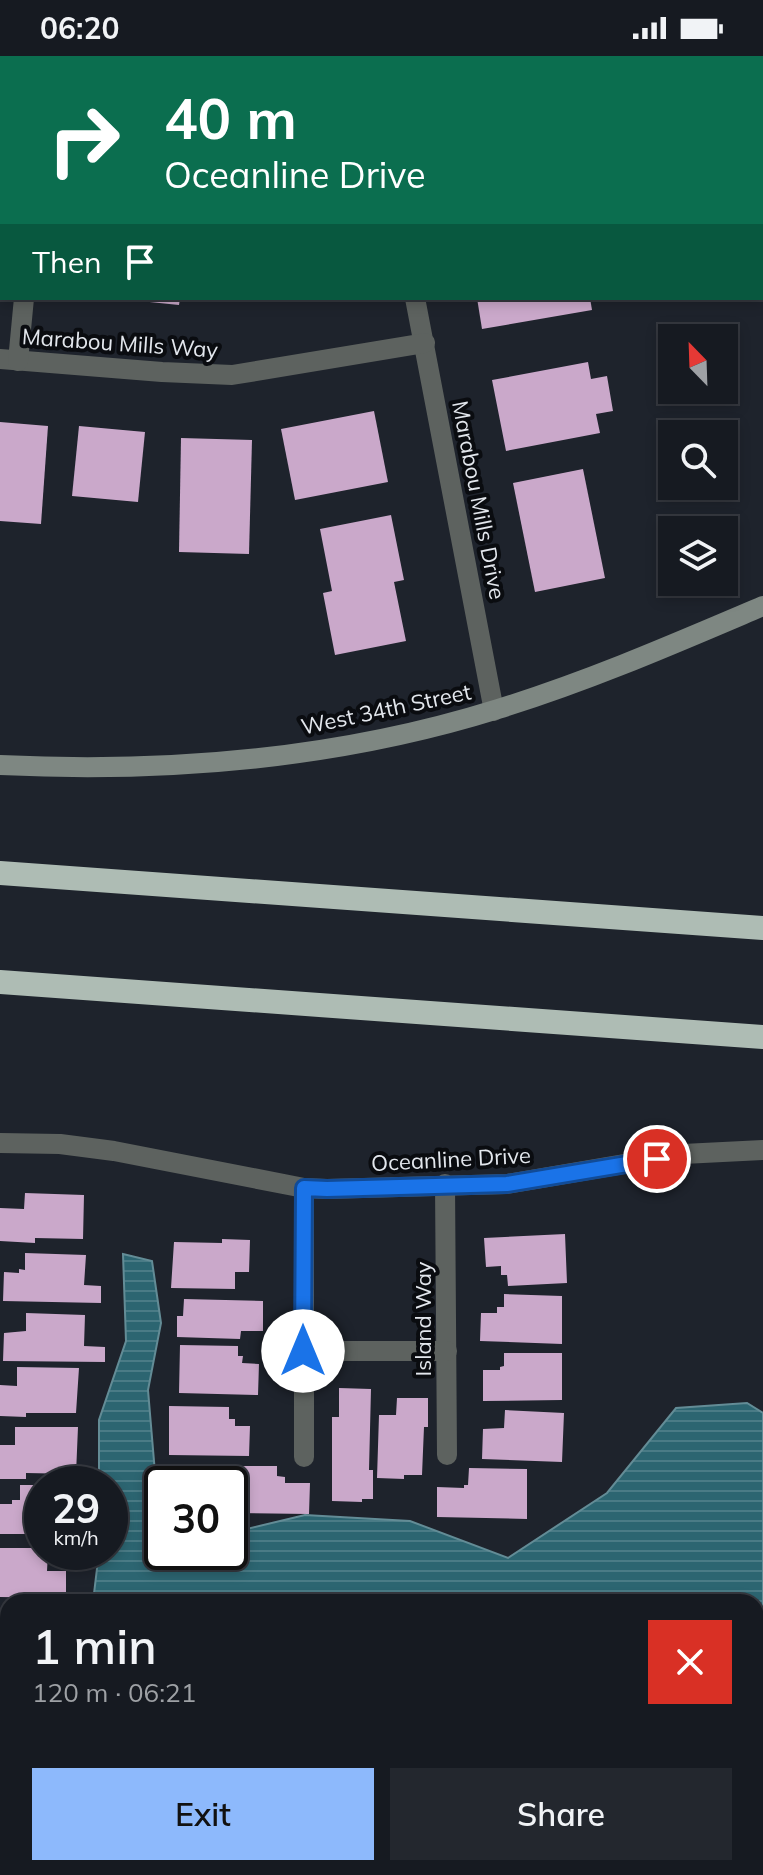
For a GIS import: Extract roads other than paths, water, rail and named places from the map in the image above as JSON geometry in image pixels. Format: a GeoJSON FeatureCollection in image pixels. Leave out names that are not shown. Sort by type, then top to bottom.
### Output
{"type":"FeatureCollection","features":[{"type":"Feature","properties":{"kind":"highway"},"geometry":{"type":"LineString","coordinates":[[0,873],[763,928]]}},
{"type":"Feature","properties":{"kind":"highway"},"geometry":{"type":"LineString","coordinates":[[0,982],[763,1037]]}},
{"type":"Feature","properties":{"kind":"street"},"geometry":{"type":"LineString","coordinates":[[9,360],[24,300]]}},
{"type":"Feature","properties":{"kind":"street","name":"Marabou Mills Drive"},"geometry":{"type":"LineString","coordinates":[[415,300],[494,711]]}},
{"type":"Feature","properties":{"kind":"street","name":"Marabou Mills Way"},"geometry":{"type":"LineString","coordinates":[[9,360],[232,375],[425,343]]}},
{"type":"Feature","properties":{"kind":"street","name":"West 34th Street"},"geometry":{"type":"LineString","coordinates":[[0,765],[105,768],[274,756],[385,737],[494,711],[645,657],[763,606]]}},
{"type":"Feature","properties":{"kind":"street","name":"Oceanline Drive"},"geometry":{"type":"LineString","coordinates":[[0,1143],[60,1144],[114,1151],[304,1188],[327,1189],[507,1184],[683,1154],[763,1150]]}},
{"type":"Feature","properties":{"kind":"street","name":"Island Way"},"geometry":{"type":"LineString","coordinates":[[445,1184],[447,1455]]}},
{"type":"Feature","properties":{"kind":"street"},"geometry":{"type":"LineString","coordinates":[[304,1188],[304,1457]]}},
{"type":"Feature","properties":{"kind":"street"},"geometry":{"type":"LineString","coordinates":[[303,1351],[447,1351]]}},
{"type":"Feature","properties":{"kind":"water"},"geometry":{"type":"Polygon","coordinates":[[[123,1254],[152,1261],[161,1323],[148,1390],[154,1466],[144,1466],[144,1570],[248,1570],[248,1529],[305,1515],[410,1521],[508,1558],[607,1493],[676,1408],[747,1403],[763,1413],[763,1594],[94,1594],[97,1570],[128,1570],[128,1466],[99,1466],[99,1420],[126,1341],[123,1254]]]}}]}
